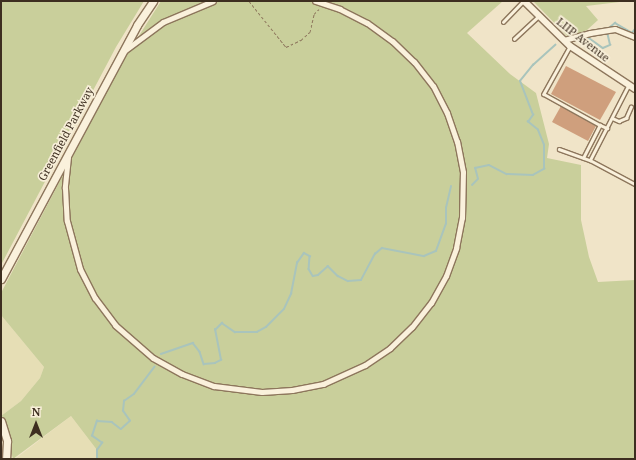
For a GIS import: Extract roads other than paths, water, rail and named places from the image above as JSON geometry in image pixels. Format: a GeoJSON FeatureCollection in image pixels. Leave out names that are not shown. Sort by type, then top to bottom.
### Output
{"type":"FeatureCollection","features":[{"type":"Feature","properties":{"kind":"main road","name":"Greenfield Parkway"},"geometry":{"type":"LineString","coordinates":[[2,276],[122,53],[153,1]]}},
{"type":"Feature","properties":{"kind":"main road"},"geometry":{"type":"LineString","coordinates":[[1,421],[7,442],[6,459]]}},
{"type":"Feature","properties":{"kind":"street"},"geometry":{"type":"LineString","coordinates":[[122,53],[163,22],[213,1]]}},
{"type":"Feature","properties":{"kind":"street"},"geometry":{"type":"LineString","coordinates":[[68,154],[67,215],[80,269],[95,298],[115,325],[153,358],[182,374],[214,386],[262,392],[292,390],[323,384],[365,365],[390,348],[412,327],[431,303],[446,276],[460,233],[464,203],[463,172],[457,142],[447,113],[433,86],[414,62],[392,41],[367,23],[326,3],[315,1]]}},
{"type":"Feature","properties":{"kind":"street","name":"LIIP Avenue"},"geometry":{"type":"LineString","coordinates":[[524,1],[570,46],[635,89]]}},
{"type":"Feature","properties":{"kind":"street"},"geometry":{"type":"LineString","coordinates":[[564,40],[590,32],[609,30],[622,30],[635,37]]}},
{"type":"Feature","properties":{"kind":"lane"},"geometry":{"type":"LineString","coordinates":[[503,22],[524,1]]}},
{"type":"Feature","properties":{"kind":"lane"},"geometry":{"type":"LineString","coordinates":[[514,39],[538,16]]}},
{"type":"Feature","properties":{"kind":"lane"},"geometry":{"type":"LineString","coordinates":[[570,46],[544,94],[607,128]]}},
{"type":"Feature","properties":{"kind":"lane"},"geometry":{"type":"LineString","coordinates":[[590,160],[628,85]]}},
{"type":"Feature","properties":{"kind":"lane"},"geometry":{"type":"LineString","coordinates":[[612,118],[619,121],[626,118],[631,107]]}},
{"type":"Feature","properties":{"kind":"lane"},"geometry":{"type":"LineString","coordinates":[[583,158],[600,125]]}},
{"type":"Feature","properties":{"kind":"lane"},"geometry":{"type":"LineString","coordinates":[[559,149],[590,160],[635,184]]}},
{"type":"Feature","properties":{"kind":"waterway"},"geometry":{"type":"LineString","coordinates":[[609,28],[615,23],[632,33],[635,29]]}},
{"type":"Feature","properties":{"kind":"waterway"},"geometry":{"type":"LineString","coordinates":[[585,35],[603,48],[610,45],[607,32]]}},
{"type":"Feature","properties":{"kind":"waterway"},"geometry":{"type":"LineString","coordinates":[[472,185],[478,179],[475,168],[489,165],[507,174],[533,175],[544,169],[544,145],[538,130],[528,122],[533,115],[520,81],[533,65],[555,45]]}},
{"type":"Feature","properties":{"kind":"waterway"},"geometry":{"type":"LineString","coordinates":[[161,354],[193,343],[200,352],[204,364],[215,363],[221,360],[215,330],[222,323],[235,332],[257,332],[266,327],[284,309],[291,294],[297,263],[304,253],[310,256],[309,269],[313,276],[318,275],[328,266],[338,276],[348,281],[361,280],[375,254],[382,248],[424,256],[436,251],[446,224],[446,208],[451,187]]}},
{"type":"Feature","properties":{"kind":"waterway"},"geometry":{"type":"LineString","coordinates":[[97,459],[97,450],[102,443],[92,436],[97,421],[112,422],[121,429],[130,421],[123,411],[124,401],[134,394],[154,367]]}}]}
